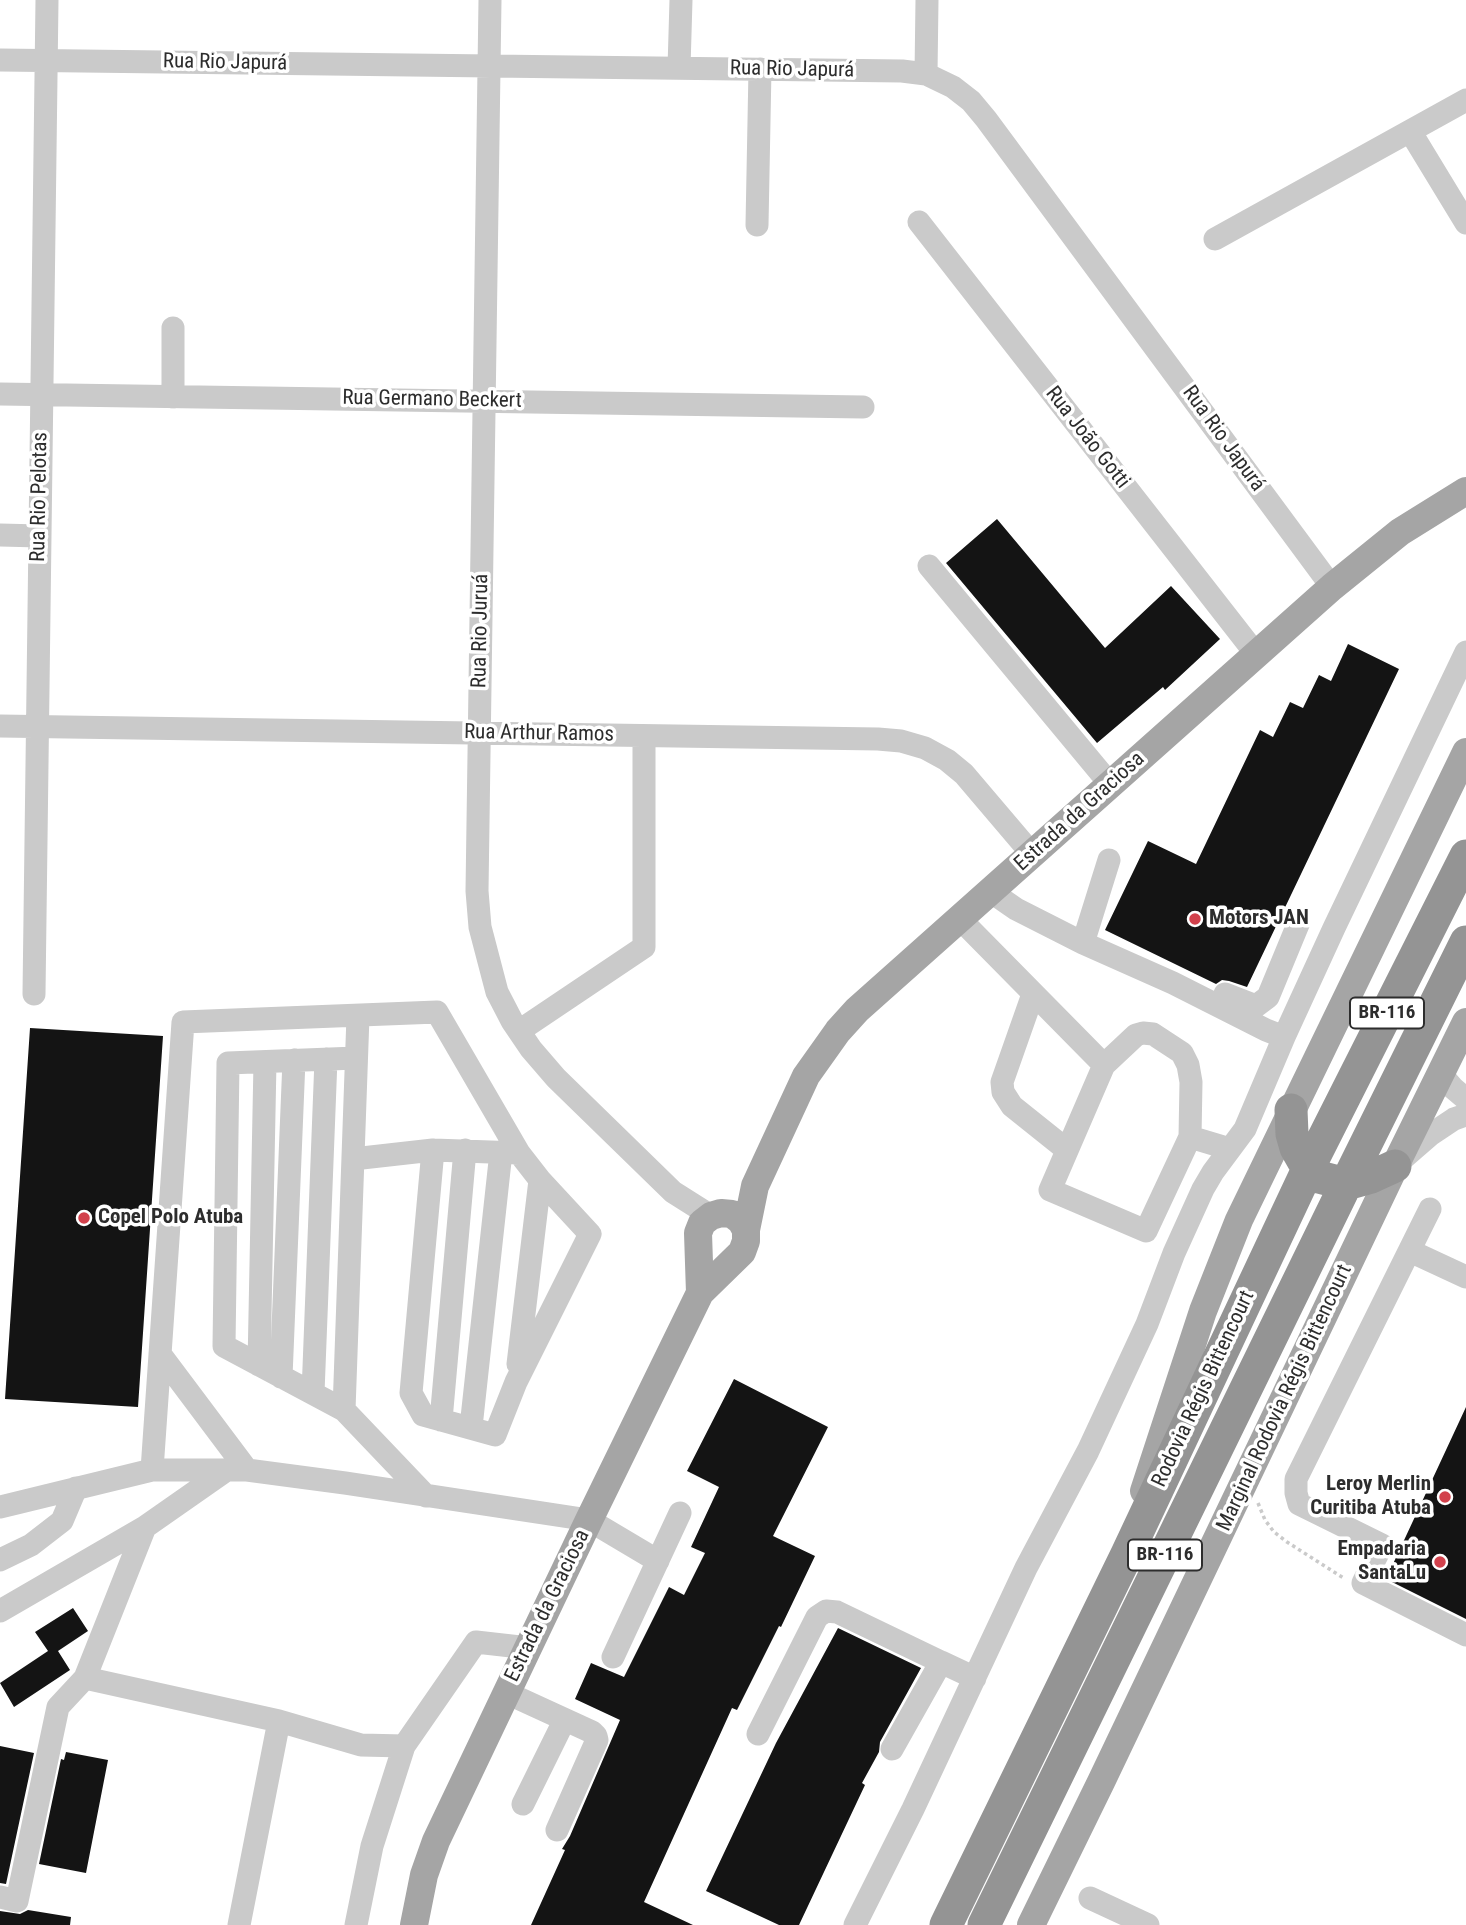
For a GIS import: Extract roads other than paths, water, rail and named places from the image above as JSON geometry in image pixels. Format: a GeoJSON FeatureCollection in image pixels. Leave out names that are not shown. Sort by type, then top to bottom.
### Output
{"type":"FeatureCollection","features":[{"type":"Feature","properties":{"kind":"highway","name":"Rodovia Régis Bittencourt"},"geometry":{"type":"LineString","coordinates":[[946,1925],[1126,1554],[1307,1169],[1466,856]]}},
{"type":"Feature","properties":{"kind":"highway","name":"Rodovia Régis Bittencourt"},"geometry":{"type":"LineString","coordinates":[[984,1925],[1466,942]]}},
{"type":"Feature","properties":{"kind":"highway"},"geometry":{"type":"LineString","coordinates":[[1291,1110],[1294,1141],[1307,1169],[1319,1177],[1346,1184],[1395,1166]]}},
{"type":"Feature","properties":{"kind":"main road","name":"Estrada da Graciosa"},"geometry":{"type":"LineString","coordinates":[[414,1925],[424,1875],[436,1841],[700,1293],[742,1252],[755,1186],[806,1076],[820,1053],[858,1010],[1332,587],[1400,532],[1466,491]]}},
{"type":"Feature","properties":{"kind":"main road"},"geometry":{"type":"LineString","coordinates":[[1126,1554],[1150,1471],[1203,1311],[1239,1220],[1466,751]]}},
{"type":"Feature","properties":{"kind":"main road","name":"Marginal Rodovia Régis Bittencourt"},"geometry":{"type":"LineString","coordinates":[[1031,1925],[1466,1022]]}},
{"type":"Feature","properties":{"kind":"main road","name":"Estrada da Graciosa"},"geometry":{"type":"LineString","coordinates":[[700,1293],[707,1226],[755,1186]]}},
{"type":"Feature","properties":{"kind":"main road"},"geometry":{"type":"LineString","coordinates":[[734,1259],[712,1259],[704,1253],[707,1226],[732,1214],[741,1220],[746,1230]]}},
{"type":"Feature","properties":{"kind":"street","name":"Rua Rio Pelotas"},"geometry":{"type":"LineString","coordinates":[[34,994],[47,0]]}},
{"type":"Feature","properties":{"kind":"street","name":"Rua Rio Juruá"},"geometry":{"type":"LineString","coordinates":[[490,0],[477,891],[480,927],[497,992],[531,1049],[555,1078],[707,1226]]}},
{"type":"Feature","properties":{"kind":"street"},"geometry":{"type":"LineString","coordinates":[[679,68],[681,0]]}},
{"type":"Feature","properties":{"kind":"street"},"geometry":{"type":"LineString","coordinates":[[926,74],[927,0]]}},
{"type":"Feature","properties":{"kind":"street","name":"Rua Rio Japurá"},"geometry":{"type":"LineString","coordinates":[[0,60],[902,71],[926,74],[953,87],[971,101],[986,119],[1332,587]]}},
{"type":"Feature","properties":{"kind":"street"},"geometry":{"type":"LineString","coordinates":[[758,225],[760,69]]}},
{"type":"Feature","properties":{"kind":"street"},"geometry":{"type":"LineString","coordinates":[[1215,239],[1466,100]]}},
{"type":"Feature","properties":{"kind":"street"},"geometry":{"type":"LineString","coordinates":[[1410,131],[1466,223]]}},
{"type":"Feature","properties":{"kind":"street","name":"Rua João Gotti"},"geometry":{"type":"LineString","coordinates":[[919,222],[1256,654]]}},
{"type":"Feature","properties":{"kind":"street"},"geometry":{"type":"LineString","coordinates":[[173,328],[173,397]]}},
{"type":"Feature","properties":{"kind":"street","name":"Rua Germano Beckert"},"geometry":{"type":"LineString","coordinates":[[0,394],[863,407]]}},
{"type":"Feature","properties":{"kind":"street"},"geometry":{"type":"LineString","coordinates":[[0,535],[40,536]]}},
{"type":"Feature","properties":{"kind":"street"},"geometry":{"type":"LineString","coordinates":[[929,566],[1110,784]]}},
{"type":"Feature","properties":{"kind":"street"},"geometry":{"type":"LineString","coordinates":[[855,1925],[913,1809],[1026,1568],[1074,1479],[1151,1314],[1174,1253],[1203,1189],[1213,1171],[1245,1129],[1334,928],[1466,652]]}},
{"type":"Feature","properties":{"kind":"street","name":"Rua Arthur Ramos"},"geometry":{"type":"LineString","coordinates":[[0,726],[901,741],[925,748],[947,760],[964,774],[1032,854]]}},
{"type":"Feature","properties":{"kind":"street"},"geometry":{"type":"LineString","coordinates":[[519,1031],[644,947],[644,736]]}},
{"type":"Feature","properties":{"kind":"street"},"geometry":{"type":"LineString","coordinates":[[1083,943],[1109,860]]}},
{"type":"Feature","properties":{"kind":"street"},"geometry":{"type":"LineString","coordinates":[[990,891],[1016,909],[1083,943],[1284,1037]]}},
{"type":"Feature","properties":{"kind":"street"},"geometry":{"type":"LineString","coordinates":[[960,919],[1104,1065]]}},
{"type":"Feature","properties":{"kind":"street"},"geometry":{"type":"LineString","coordinates":[[1173,983],[1182,978],[1198,982],[1256,1006],[1268,997],[1299,922]]}},
{"type":"Feature","properties":{"kind":"street"},"geometry":{"type":"LineString","coordinates":[[1033,994],[1002,1082],[1003,1091],[1012,1106],[1068,1150]]}},
{"type":"Feature","properties":{"kind":"street"},"geometry":{"type":"LineString","coordinates":[[152,1470],[183,1022],[437,1012],[510,1152],[590,1234],[516,1382],[495,1435],[423,1415],[411,1393],[433,1150]]}},
{"type":"Feature","properties":{"kind":"street"},"geometry":{"type":"LineString","coordinates":[[344,1410],[358,1016]]}},
{"type":"Feature","properties":{"kind":"street"},"geometry":{"type":"LineString","coordinates":[[1143,1033],[1153,1034],[1182,1053],[1188,1065],[1192,1082],[1190,1137],[1146,1231],[1050,1190],[1104,1065],[1136,1035],[1143,1033]]}},
{"type":"Feature","properties":{"kind":"street"},"geometry":{"type":"LineString","coordinates":[[356,1058],[228,1063],[224,1346],[344,1410],[426,1496]]}},
{"type":"Feature","properties":{"kind":"street"},"geometry":{"type":"LineString","coordinates":[[313,1393],[326,1059]]}},
{"type":"Feature","properties":{"kind":"street"},"geometry":{"type":"LineString","coordinates":[[282,1377],[294,1060]]}},
{"type":"Feature","properties":{"kind":"street"},"geometry":{"type":"LineString","coordinates":[[259,1364],[265,1062]]}},
{"type":"Feature","properties":{"kind":"street"},"geometry":{"type":"LineString","coordinates":[[1440,1073],[1466,1099]]}},
{"type":"Feature","properties":{"kind":"street"},"geometry":{"type":"LineString","coordinates":[[1395,1166],[1430,1135],[1454,1119],[1466,1115]]}},
{"type":"Feature","properties":{"kind":"street"},"geometry":{"type":"LineString","coordinates":[[1190,1137],[1230,1149]]}},
{"type":"Feature","properties":{"kind":"street"},"geometry":{"type":"LineString","coordinates":[[353,1159],[433,1150],[510,1152]]}},
{"type":"Feature","properties":{"kind":"street"},"geometry":{"type":"LineString","coordinates":[[441,1420],[465,1150]]}},
{"type":"Feature","properties":{"kind":"street"},"geometry":{"type":"LineString","coordinates":[[471,1427],[510,1152]]}},
{"type":"Feature","properties":{"kind":"street"},"geometry":{"type":"LineString","coordinates":[[516,1382],[540,1180]]}},
{"type":"Feature","properties":{"kind":"street"},"geometry":{"type":"LineString","coordinates":[[1430,1209],[1296,1479],[1296,1493],[1299,1504],[1382,1545],[1363,1583],[1466,1635]]}},
{"type":"Feature","properties":{"kind":"street"},"geometry":{"type":"LineString","coordinates":[[1410,1251],[1466,1277]]}},
{"type":"Feature","properties":{"kind":"street"},"geometry":{"type":"LineString","coordinates":[[160,1354],[237,1470]]}},
{"type":"Feature","properties":{"kind":"street"},"geometry":{"type":"LineString","coordinates":[[0,1507],[152,1470],[237,1470],[345,1483],[589,1520],[658,1561]]}},
{"type":"Feature","properties":{"kind":"street"},"geometry":{"type":"LineString","coordinates":[[0,1611],[237,1470]]}},
{"type":"Feature","properties":{"kind":"street"},"geometry":{"type":"LineString","coordinates":[[0,1560],[31,1545],[62,1521],[76,1489]]}},
{"type":"Feature","properties":{"kind":"street"},"geometry":{"type":"LineString","coordinates":[[614,1657],[680,1513]]}},
{"type":"Feature","properties":{"kind":"street"},"geometry":{"type":"LineString","coordinates":[[0,1897],[17,1901],[58,1707],[85,1678],[145,1527]]}},
{"type":"Feature","properties":{"kind":"street"},"geometry":{"type":"LineString","coordinates":[[758,1734],[817,1617],[826,1611],[837,1612],[975,1678]]}},
{"type":"Feature","properties":{"kind":"street"},"geometry":{"type":"LineString","coordinates":[[356,1925],[372,1846],[404,1746],[477,1642],[528,1648]]}},
{"type":"Feature","properties":{"kind":"street"},"geometry":{"type":"LineString","coordinates":[[892,1749],[941,1662]]}},
{"type":"Feature","properties":{"kind":"street"},"geometry":{"type":"LineString","coordinates":[[85,1678],[279,1721],[361,1745],[404,1746]]}},
{"type":"Feature","properties":{"kind":"street"},"geometry":{"type":"LineString","coordinates":[[507,1693],[592,1732],[597,1740],[557,1830]]}},
{"type":"Feature","properties":{"kind":"street"},"geometry":{"type":"LineString","coordinates":[[239,1925],[279,1721]]}},
{"type":"Feature","properties":{"kind":"street"},"geometry":{"type":"LineString","coordinates":[[523,1804],[564,1721]]}},
{"type":"Feature","properties":{"kind":"street"},"geometry":{"type":"LineString","coordinates":[[1090,1898],[1148,1925]]}},
{"type":"Feature","properties":{"kind":"place","name":"Motors JAN"},"geometry":{"type":"Point","coordinates":[1195,919]}},
{"type":"Feature","properties":{"kind":"place","name":"Copel Polo Atuba"},"geometry":{"type":"Point","coordinates":[84,1218]}},
{"type":"Feature","properties":{"kind":"place","name":"Leroy Merlin Curitiba Atuba"},"geometry":{"type":"Point","coordinates":[1445,1497]}},
{"type":"Feature","properties":{"kind":"place","name":"Empadaria SantaLu"},"geometry":{"type":"Point","coordinates":[1440,1562]}}]}
